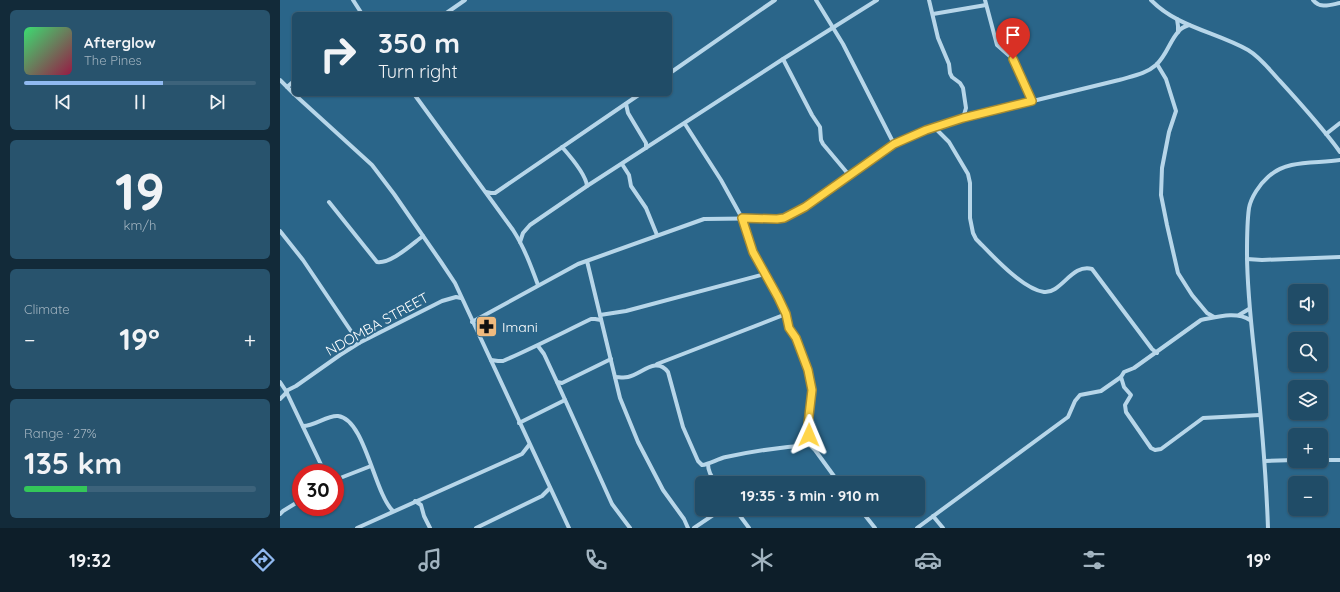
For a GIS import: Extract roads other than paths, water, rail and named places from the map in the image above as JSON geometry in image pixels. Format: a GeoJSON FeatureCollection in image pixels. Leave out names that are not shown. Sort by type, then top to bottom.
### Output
{"type":"FeatureCollection","features":[{"type":"Feature","properties":{"kind":"street"},"geometry":{"type":"LineString","coordinates":[[353,0],[361,12]]}},
{"type":"Feature","properties":{"kind":"street"},"geometry":{"type":"LineString","coordinates":[[448,12],[465,0]]}},
{"type":"Feature","properties":{"kind":"street"},"geometry":{"type":"LineString","coordinates":[[672,72],[775,0]]}},
{"type":"Feature","properties":{"kind":"street"},"geometry":{"type":"LineString","coordinates":[[816,0],[843,44],[894,144]]}},
{"type":"Feature","properties":{"kind":"street"},"geometry":{"type":"LineString","coordinates":[[520,242],[523,232],[530,225],[587,186],[877,0]]}},
{"type":"Feature","properties":{"kind":"street"},"geometry":{"type":"LineString","coordinates":[[929,0],[938,38],[949,64],[950,73],[963,88],[966,108],[963,118]]}},
{"type":"Feature","properties":{"kind":"street"},"geometry":{"type":"LineString","coordinates":[[1151,0],[1160,10],[1177,19],[1232,42],[1256,56],[1290,92],[1340,152]]}},
{"type":"Feature","properties":{"kind":"street"},"geometry":{"type":"LineString","coordinates":[[1313,0],[1316,4],[1324,6],[1340,3]]}},
{"type":"Feature","properties":{"kind":"street"},"geometry":{"type":"LineString","coordinates":[[933,14],[986,2],[997,45],[1013,59],[1032,101]]}},
{"type":"Feature","properties":{"kind":"street"},"geometry":{"type":"LineString","coordinates":[[1177,19],[1178,32]]}},
{"type":"Feature","properties":{"kind":"street"},"geometry":{"type":"LineString","coordinates":[[472,322],[578,264],[704,219],[784,218],[805,207],[894,144],[935,128],[963,118],[1119,80],[1149,70],[1157,64],[1166,53],[1178,32],[1189,24]]}},
{"type":"Feature","properties":{"kind":"street"},"geometry":{"type":"LineString","coordinates":[[783,59],[812,115],[820,127],[821,140],[823,144],[849,175]]}},
{"type":"Feature","properties":{"kind":"street"},"geometry":{"type":"LineString","coordinates":[[1157,64],[1166,79],[1176,111],[1162,168],[1161,195],[1167,225],[1178,273],[1192,295],[1207,313],[1214,317]]}},
{"type":"Feature","properties":{"kind":"street"},"geometry":{"type":"LineString","coordinates":[[280,80],[292,92]]}},
{"type":"Feature","properties":{"kind":"street"},"geometry":{"type":"LineString","coordinates":[[288,88],[292,83]]}},
{"type":"Feature","properties":{"kind":"street"},"geometry":{"type":"LineString","coordinates":[[296,96],[372,165],[441,262],[454,283],[569,528]]}},
{"type":"Feature","properties":{"kind":"street"},"geometry":{"type":"LineString","coordinates":[[415,96],[513,230],[532,266],[538,285]]}},
{"type":"Feature","properties":{"kind":"street"},"geometry":{"type":"LineString","coordinates":[[486,191],[491,194],[495,193],[637,96]]}},
{"type":"Feature","properties":{"kind":"street"},"geometry":{"type":"LineString","coordinates":[[626,104],[628,113],[646,143],[646,148]]}},
{"type":"Feature","properties":{"kind":"street"},"geometry":{"type":"LineString","coordinates":[[1326,134],[1340,123]]}},
{"type":"Feature","properties":{"kind":"street"},"geometry":{"type":"LineString","coordinates":[[685,124],[721,180],[742,218],[753,252],[786,314],[789,328],[796,338],[808,370],[812,390],[808,424],[810,445],[834,476]]}},
{"type":"Feature","properties":{"kind":"street"},"geometry":{"type":"LineString","coordinates":[[935,128],[948,142],[968,174],[970,183],[970,218],[973,233],[976,239],[1020,280],[1043,292],[1053,290],[1079,270],[1084,268],[1092,269],[1155,354]]}},
{"type":"Feature","properties":{"kind":"street"},"geometry":{"type":"LineString","coordinates":[[562,147],[581,172],[587,186]]}},
{"type":"Feature","properties":{"kind":"street"},"geometry":{"type":"LineString","coordinates":[[1268,528],[1265,461],[1247,278],[1249,207],[1262,183],[1269,175],[1290,165],[1340,160]]}},
{"type":"Feature","properties":{"kind":"street"},"geometry":{"type":"LineString","coordinates":[[622,164],[629,175],[631,186],[646,208],[657,235]]}},
{"type":"Feature","properties":{"kind":"street"},"geometry":{"type":"LineString","coordinates":[[492,201],[495,193]]}},
{"type":"Feature","properties":{"kind":"street"},"geometry":{"type":"LineString","coordinates":[[329,202],[378,262],[387,262],[404,251],[422,236]]}},
{"type":"Feature","properties":{"kind":"street"},"geometry":{"type":"LineString","coordinates":[[513,230],[523,232]]}},
{"type":"Feature","properties":{"kind":"street"},"geometry":{"type":"LineString","coordinates":[[280,231],[303,260],[359,343]]}},
{"type":"Feature","properties":{"kind":"street"},"geometry":{"type":"LineString","coordinates":[[1247,259],[1262,260],[1340,257]]}},
{"type":"Feature","properties":{"kind":"street"},"geometry":{"type":"LineString","coordinates":[[587,261],[620,398],[638,442],[663,490],[684,519],[688,528]]}},
{"type":"Feature","properties":{"kind":"street"},"geometry":{"type":"LineString","coordinates":[[600,315],[626,311],[765,274]]}},
{"type":"Feature","properties":{"kind":"street","name":"NDOMBA STREET"},"geometry":{"type":"LineString","coordinates":[[280,399],[286,392],[340,354],[359,343],[442,301],[456,297],[461,298]]}},
{"type":"Feature","properties":{"kind":"street"},"geometry":{"type":"LineString","coordinates":[[917,528],[1068,417],[1074,401],[1080,395],[1101,391],[1121,377],[1124,372],[1134,368],[1155,354],[1201,320],[1214,317],[1239,315],[1250,309]]}},
{"type":"Feature","properties":{"kind":"street"},"geometry":{"type":"LineString","coordinates":[[615,377],[629,377],[655,365],[786,314]]}},
{"type":"Feature","properties":{"kind":"street"},"geometry":{"type":"LineString","coordinates":[[1239,315],[1250,320]]}},
{"type":"Feature","properties":{"kind":"street"},"geometry":{"type":"LineString","coordinates":[[491,360],[503,361],[538,346],[591,319],[601,320]]}},
{"type":"Feature","properties":{"kind":"street"},"geometry":{"type":"LineString","coordinates":[[538,346],[544,354],[612,504],[630,528]]}},
{"type":"Feature","properties":{"kind":"street"},"geometry":{"type":"LineString","coordinates":[[557,382],[566,382],[611,359]]}},
{"type":"Feature","properties":{"kind":"street"},"geometry":{"type":"LineString","coordinates":[[655,365],[664,367],[668,372],[683,426],[698,461],[702,465],[708,464],[723,457],[777,448],[810,445]]}},
{"type":"Feature","properties":{"kind":"street"},"geometry":{"type":"LineString","coordinates":[[1121,377],[1124,387],[1131,395],[1125,404],[1126,412],[1151,448],[1155,450],[1161,449],[1203,418],[1260,415]]}},
{"type":"Feature","properties":{"kind":"street"},"geometry":{"type":"LineString","coordinates":[[280,382],[321,464]]}},
{"type":"Feature","properties":{"kind":"street"},"geometry":{"type":"LineString","coordinates":[[519,423],[565,400]]}},
{"type":"Feature","properties":{"kind":"street"},"geometry":{"type":"LineString","coordinates":[[303,426],[308,426],[335,416],[341,416],[348,420],[359,436],[386,500],[393,511]]}},
{"type":"Feature","properties":{"kind":"street"},"geometry":{"type":"LineString","coordinates":[[357,528],[414,501],[522,454],[529,445]]}},
{"type":"Feature","properties":{"kind":"street"},"geometry":{"type":"LineString","coordinates":[[1265,461],[1288,460]]}},
{"type":"Feature","properties":{"kind":"street"},"geometry":{"type":"LineString","coordinates":[[1328,460],[1340,460]]}},
{"type":"Feature","properties":{"kind":"street"},"geometry":{"type":"LineString","coordinates":[[708,464],[711,476]]}},
{"type":"Feature","properties":{"kind":"street"},"geometry":{"type":"LineString","coordinates":[[344,476],[371,466]]}},
{"type":"Feature","properties":{"kind":"street"},"geometry":{"type":"LineString","coordinates":[[476,528],[542,496],[550,488]]}},
{"type":"Feature","properties":{"kind":"street"},"geometry":{"type":"LineString","coordinates":[[414,501],[421,505],[424,516],[430,528]]}},
{"type":"Feature","properties":{"kind":"street"},"geometry":{"type":"LineString","coordinates":[[280,514],[292,506]]}},
{"type":"Feature","properties":{"kind":"street"},"geometry":{"type":"LineString","coordinates":[[694,528],[712,516]]}},
{"type":"Feature","properties":{"kind":"street"},"geometry":{"type":"LineString","coordinates":[[740,516],[749,528]]}},
{"type":"Feature","properties":{"kind":"street"},"geometry":{"type":"LineString","coordinates":[[866,516],[875,528]]}},
{"type":"Feature","properties":{"kind":"street"},"geometry":{"type":"LineString","coordinates":[[934,516],[942,528]]}},
{"type":"Feature","properties":{"kind":"place","name":"Imani"},"geometry":{"type":"Point","coordinates":[486,327]}}]}
